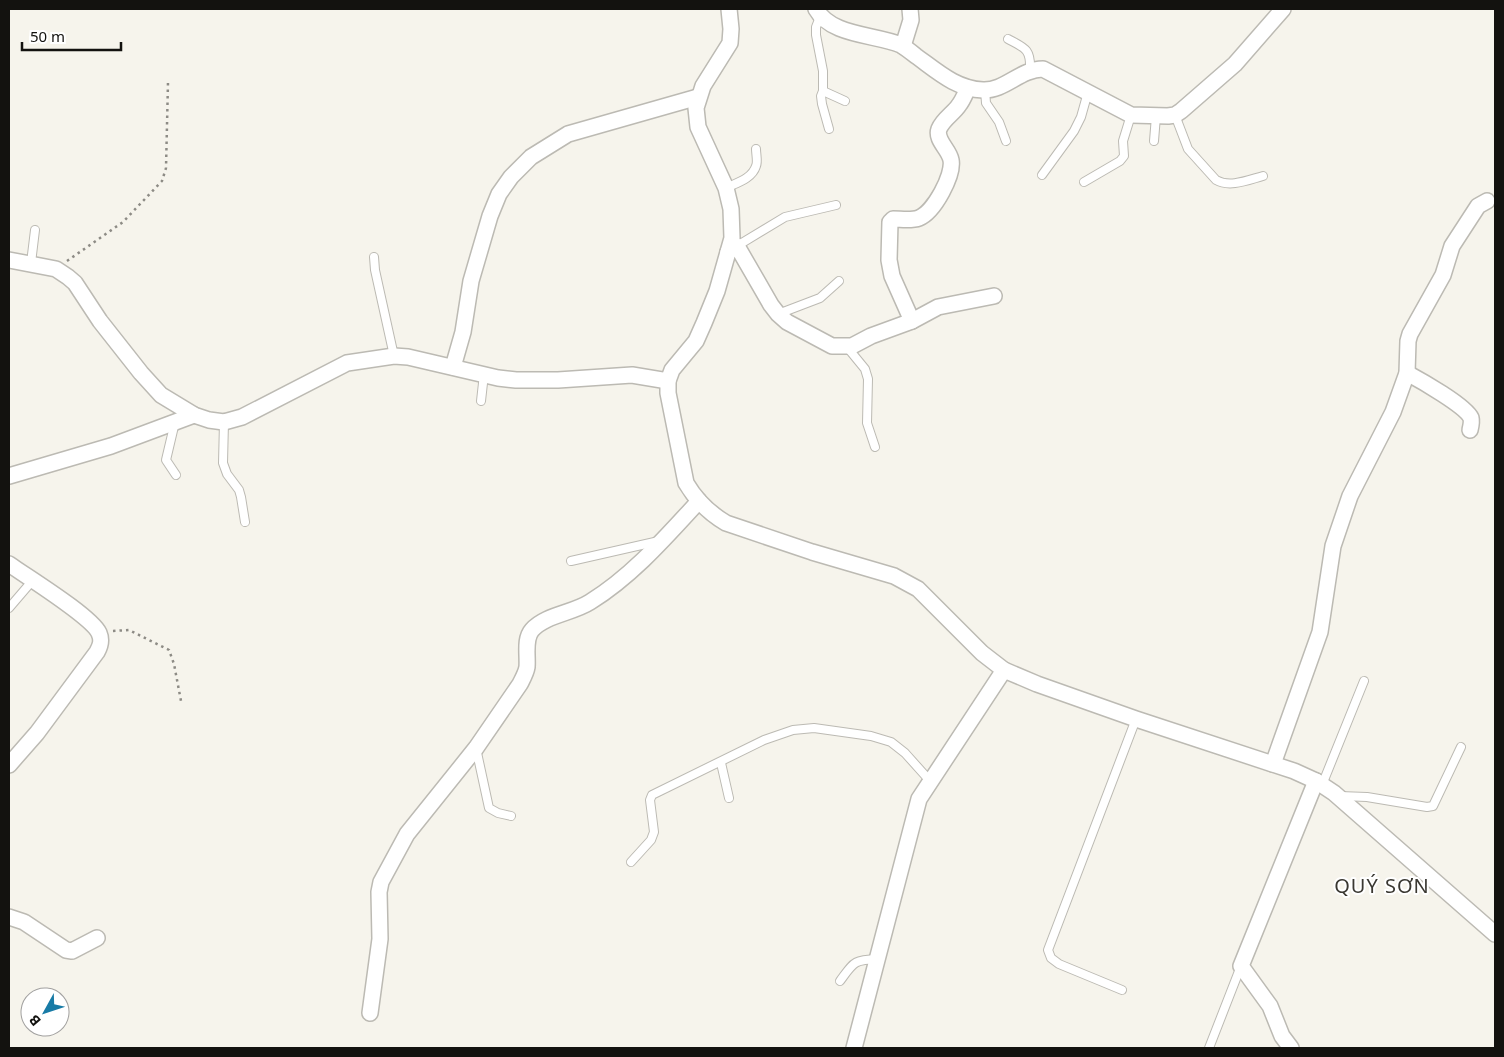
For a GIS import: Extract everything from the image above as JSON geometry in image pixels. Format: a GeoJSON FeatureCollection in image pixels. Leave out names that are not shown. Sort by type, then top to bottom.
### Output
{"type":"FeatureCollection","features":[{"type":"Feature","properties":{"kind":"street"},"geometry":{"type":"LineString","coordinates":[[729,9],[730,43],[703,86],[696,108],[698,127],[726,188],[733,226],[733,249],[696,341],[672,370],[668,381],[668,393],[686,483],[699,501],[715,517],[726,523],[812,552],[894,576],[918,589],[982,653],[1004,670],[1036,684],[1273,764],[1319,783],[1338,796],[1495,934]]}},
{"type":"Feature","properties":{"kind":"street"},"geometry":{"type":"LineString","coordinates":[[903,46],[911,20],[910,9]]}},
{"type":"Feature","properties":{"kind":"street"},"geometry":{"type":"LineString","coordinates":[[818,13],[835,27],[903,46],[950,81],[968,88],[985,90],[1005,84],[1030,70],[1042,69],[1131,115],[1175,116],[1235,64],[1283,9]]}},
{"type":"Feature","properties":{"kind":"street"},"geometry":{"type":"LineString","coordinates":[[912,321],[892,276],[889,260],[890,222],[893,219],[915,219],[922,217],[939,196],[950,174],[952,161],[950,154],[938,136],[939,130],[959,105],[968,88]]}},
{"type":"Feature","properties":{"kind":"street"},"geometry":{"type":"LineString","coordinates":[[453,367],[464,324],[470,281],[490,216],[500,194],[511,177],[531,157],[568,134],[698,97]]}},
{"type":"Feature","properties":{"kind":"street"},"geometry":{"type":"LineString","coordinates":[[1273,764],[1320,632],[1333,546],[1350,496],[1393,412],[1407,373],[1410,334],[1443,275],[1452,246],[1478,206],[1486,201]]}},
{"type":"Feature","properties":{"kind":"street"},"geometry":{"type":"LineString","coordinates":[[733,249],[778,314],[787,322],[832,346],[847,348],[858,344],[870,336],[912,321],[938,307],[994,296]]}},
{"type":"Feature","properties":{"kind":"street"},"geometry":{"type":"LineString","coordinates":[[9,260],[56,269],[75,283],[141,374],[161,395],[194,415],[209,420],[224,422],[242,417],[347,363],[394,356],[408,357],[516,380],[632,375],[668,381]]}},
{"type":"Feature","properties":{"kind":"street"},"geometry":{"type":"LineString","coordinates":[[1407,373],[1440,393],[1468,414],[1472,422],[1470,430]]}},
{"type":"Feature","properties":{"kind":"street"},"geometry":{"type":"LineString","coordinates":[[11,478],[111,446],[194,415]]}},
{"type":"Feature","properties":{"kind":"street"},"geometry":{"type":"LineString","coordinates":[[370,1012],[380,939],[379,892],[381,882],[407,834],[476,748],[524,676],[527,666],[528,637],[531,631],[544,621],[590,602],[639,565],[699,501]]}},
{"type":"Feature","properties":{"kind":"street"},"geometry":{"type":"LineString","coordinates":[[9,564],[89,621],[100,635],[101,644],[98,652],[9,765]]}},
{"type":"Feature","properties":{"kind":"street"},"geometry":{"type":"LineString","coordinates":[[854,1048],[919,799],[1004,670]]}},
{"type":"Feature","properties":{"kind":"street"},"geometry":{"type":"LineString","coordinates":[[1291,1048],[1282,1036],[1270,1006],[1241,966],[1319,783]]}},
{"type":"Feature","properties":{"kind":"street"},"geometry":{"type":"LineString","coordinates":[[9,917],[24,922],[66,950],[72,950],[97,938]]}},
{"type":"Feature","properties":{"kind":"lane"},"geometry":{"type":"LineString","coordinates":[[818,13],[816,35],[823,71],[823,91],[821,96],[829,129]]}},
{"type":"Feature","properties":{"kind":"lane"},"geometry":{"type":"LineString","coordinates":[[1008,39],[1024,47],[1029,53],[1030,70]]}},
{"type":"Feature","properties":{"kind":"lane"},"geometry":{"type":"LineString","coordinates":[[985,90],[986,102],[999,122],[1006,141]]}},
{"type":"Feature","properties":{"kind":"lane"},"geometry":{"type":"LineString","coordinates":[[823,91],[846,101]]}},
{"type":"Feature","properties":{"kind":"lane"},"geometry":{"type":"LineString","coordinates":[[1042,175],[1081,117],[1088,92]]}},
{"type":"Feature","properties":{"kind":"lane"},"geometry":{"type":"LineString","coordinates":[[1084,182],[1120,162],[1124,156],[1123,141],[1131,115]]}},
{"type":"Feature","properties":{"kind":"lane"},"geometry":{"type":"LineString","coordinates":[[1154,140],[1156,116]]}},
{"type":"Feature","properties":{"kind":"lane"},"geometry":{"type":"LineString","coordinates":[[1175,116],[1188,149],[1221,184],[1229,184],[1262,176]]}},
{"type":"Feature","properties":{"kind":"lane"},"geometry":{"type":"LineString","coordinates":[[726,188],[744,180],[752,173],[756,166],[756,149]]}},
{"type":"Feature","properties":{"kind":"lane"},"geometry":{"type":"LineString","coordinates":[[733,249],[785,216],[836,205]]}},
{"type":"Feature","properties":{"kind":"lane"},"geometry":{"type":"LineString","coordinates":[[31,263],[35,230]]}},
{"type":"Feature","properties":{"kind":"lane"},"geometry":{"type":"LineString","coordinates":[[374,257],[375,270],[394,356]]}},
{"type":"Feature","properties":{"kind":"lane"},"geometry":{"type":"LineString","coordinates":[[778,314],[820,298],[838,281]]}},
{"type":"Feature","properties":{"kind":"lane"},"geometry":{"type":"LineString","coordinates":[[847,348],[865,369],[868,379],[867,423],[875,447]]}},
{"type":"Feature","properties":{"kind":"lane"},"geometry":{"type":"LineString","coordinates":[[481,401],[484,374]]}},
{"type":"Feature","properties":{"kind":"lane"},"geometry":{"type":"LineString","coordinates":[[175,422],[166,460],[176,474]]}},
{"type":"Feature","properties":{"kind":"lane"},"geometry":{"type":"LineString","coordinates":[[224,422],[223,463],[227,474],[242,496],[245,522]]}},
{"type":"Feature","properties":{"kind":"lane"},"geometry":{"type":"LineString","coordinates":[[571,560],[663,540]]}},
{"type":"Feature","properties":{"kind":"lane"},"geometry":{"type":"LineString","coordinates":[[9,608],[33,580]]}},
{"type":"Feature","properties":{"kind":"lane"},"geometry":{"type":"LineString","coordinates":[[1319,783],[1364,681]]}},
{"type":"Feature","properties":{"kind":"lane"},"geometry":{"type":"LineString","coordinates":[[1122,990],[1059,964],[1051,958],[1048,950],[1136,719]]}},
{"type":"Feature","properties":{"kind":"lane"},"geometry":{"type":"LineString","coordinates":[[631,862],[651,840],[654,832],[650,800],[652,795],[764,740],[793,730],[814,728],[871,736],[891,742],[905,753],[931,782]]}},
{"type":"Feature","properties":{"kind":"lane"},"geometry":{"type":"LineString","coordinates":[[1338,796],[1367,797],[1427,807],[1433,806],[1461,747]]}},
{"type":"Feature","properties":{"kind":"lane"},"geometry":{"type":"LineString","coordinates":[[476,748],[489,808],[498,813],[511,816]]}},
{"type":"Feature","properties":{"kind":"lane"},"geometry":{"type":"LineString","coordinates":[[720,763],[729,798]]}},
{"type":"Feature","properties":{"kind":"lane"},"geometry":{"type":"LineString","coordinates":[[840,981],[853,963],[862,960],[878,959]]}},
{"type":"Feature","properties":{"kind":"lane"},"geometry":{"type":"LineString","coordinates":[[1209,1048],[1241,966]]}},
{"type":"Feature","properties":{"kind":"path"},"geometry":{"type":"LineString","coordinates":[[56,269],[123,222],[162,181],[166,160],[168,82]]}},
{"type":"Feature","properties":{"kind":"path"},"geometry":{"type":"LineString","coordinates":[[100,635],[114,630],[129,630],[169,650],[174,664],[181,701]]}},
{"type":"Feature","properties":{"kind":"district","name":"QUÝ SƠN"},"geometry":{"type":"Point","coordinates":[1382,885]}}]}
